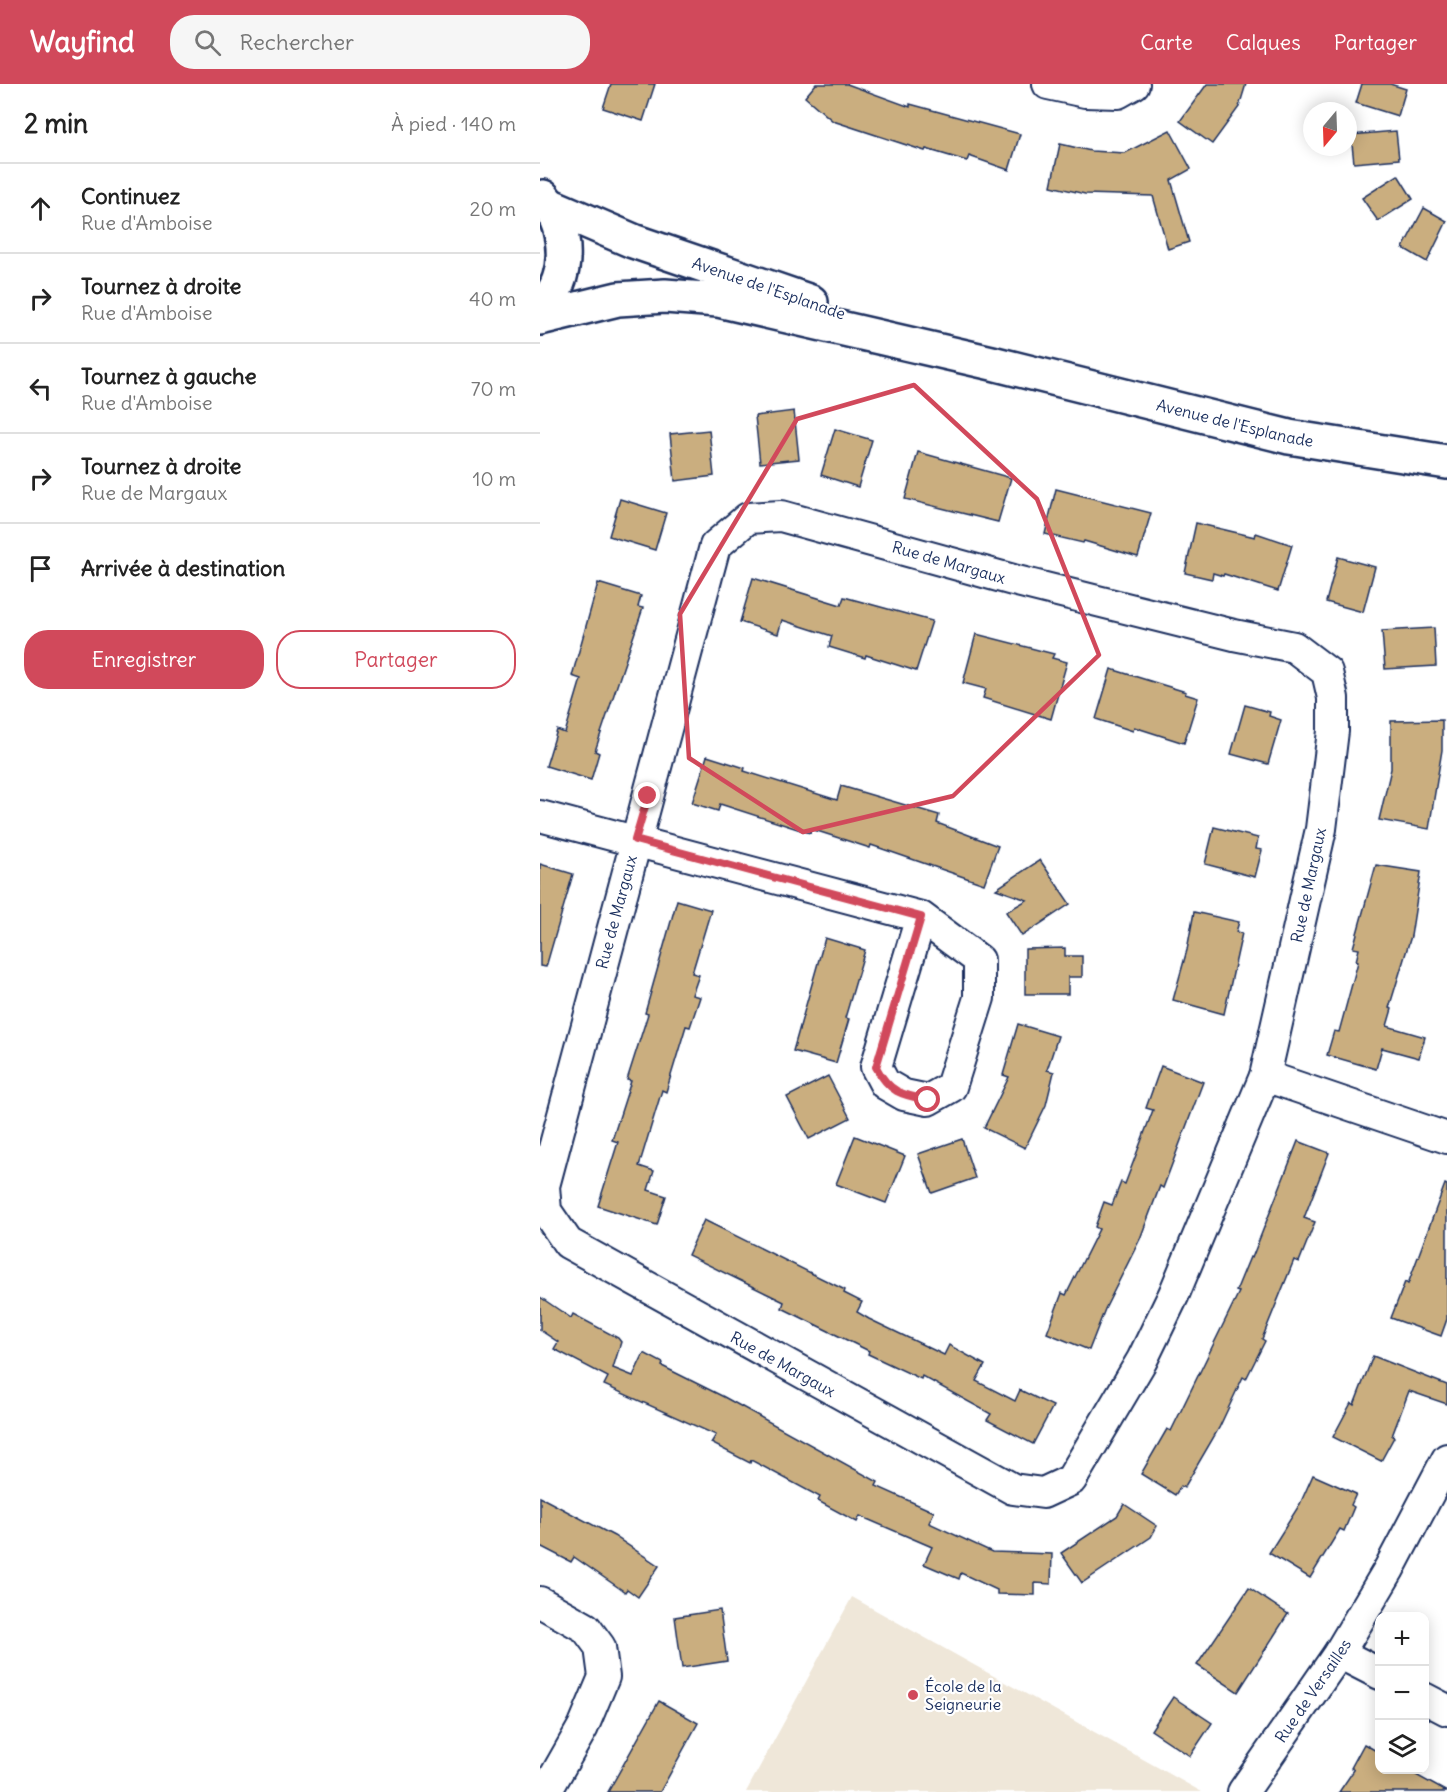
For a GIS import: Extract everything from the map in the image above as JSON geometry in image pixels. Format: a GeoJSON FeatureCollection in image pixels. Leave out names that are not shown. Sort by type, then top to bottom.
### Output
{"type":"FeatureCollection","features":[{"type":"Feature","properties":{"kind":"street"},"geometry":{"type":"LineString","coordinates":[[1048,84],[1085,92],[1118,93],[1134,84]]}},
{"type":"Feature","properties":{"kind":"street"},"geometry":{"type":"LineString","coordinates":[[540,309],[550,300],[563,269],[563,236],[543,194]]}},
{"type":"Feature","properties":{"kind":"street","name":"Avenue de l'Esplanade"},"geometry":{"type":"LineString","coordinates":[[543,194],[633,241],[992,363]]}},
{"type":"Feature","properties":{"kind":"street","name":"Avenue de l'Esplanade"},"geometry":{"type":"LineString","coordinates":[[540,318],[618,299],[665,296],[718,300],[992,363],[1289,436],[1447,462]]}},
{"type":"Feature","properties":{"kind":"street","name":"Rue de Margaux"},"geometry":{"type":"LineString","coordinates":[[780,516],[1035,585],[1234,635],[1294,647],[1327,672],[1334,698],[1333,731],[1321,829],[1265,1076],[1156,1332],[1142,1360],[1071,1480],[1043,1493],[1013,1490],[568,1243],[546,1211],[544,1186],[635,840],[715,546],[748,518],[780,516]]}},
{"type":"Feature","properties":{"kind":"street"},"geometry":{"type":"LineString","coordinates":[[540,816],[921,917],[979,960],[979,998],[951,1087],[928,1100],[904,1095],[885,1084],[876,1067],[921,917]]}},
{"type":"Feature","properties":{"kind":"street"},"geometry":{"type":"LineString","coordinates":[[1265,1076],[1447,1138]]}},
{"type":"Feature","properties":{"kind":"street","name":"Rue de Versailles"},"geometry":{"type":"LineString","coordinates":[[1243,1792],[1339,1653],[1389,1569],[1447,1459]]}},
{"type":"Feature","properties":{"kind":"street"},"geometry":{"type":"LineString","coordinates":[[540,1602],[586,1628],[600,1647],[604,1677],[583,1727],[546,1792]]}},
{"type":"Feature","properties":{"kind":"street"},"geometry":{"type":"LineString","coordinates":[[1339,1653],[1375,1671]]}},
{"type":"Feature","properties":{"kind":"street"},"geometry":{"type":"LineString","coordinates":[[1429,1700],[1447,1710]]}},
{"type":"Feature","properties":{"kind":"highlighted area"},"geometry":{"type":"Polygon","coordinates":[[[914,385],[1037,499],[1099,655],[953,796],[803,832],[689,758],[680,614],[797,419],[914,385]]]}},
{"type":"Feature","properties":{"kind":"shaded area","name":"École de la Seigneurie"},"geometry":{"type":"Polygon","coordinates":[[[852,1597],[1202,1792],[746,1792],[852,1597]]]}},
{"type":"Feature","properties":{"kind":"building"},"geometry":{"type":"Polygon","coordinates":[[[611,84],[655,84],[643,121],[603,108],[611,84]]]}},
{"type":"Feature","properties":{"kind":"building"},"geometry":{"type":"Polygon","coordinates":[[[816,84],[847,84],[910,107],[910,104],[1020,134],[1009,170],[969,156],[967,161],[926,149],[925,151],[833,121],[805,97],[816,84]]]}},
{"type":"Feature","properties":{"kind":"building"},"geometry":{"type":"Polygon","coordinates":[[[1207,84],[1246,84],[1239,107],[1212,144],[1180,121],[1207,84]]]}},
{"type":"Feature","properties":{"kind":"building"},"geometry":{"type":"Polygon","coordinates":[[[1362,84],[1390,84],[1406,89],[1398,116],[1356,102],[1362,84]]]}},
{"type":"Feature","properties":{"kind":"building"},"geometry":{"type":"Polygon","coordinates":[[[1170,130],[1191,169],[1171,180],[1189,242],[1168,249],[1153,196],[1085,194],[1051,186],[1060,144],[1091,151],[1125,153],[1170,130]]]}},
{"type":"Feature","properties":{"kind":"building"},"geometry":{"type":"Polygon","coordinates":[[[1396,131],[1399,159],[1354,163],[1353,156],[1357,156],[1357,134],[1396,131]]]}},
{"type":"Feature","properties":{"kind":"building"},"geometry":{"type":"Polygon","coordinates":[[[1398,175],[1413,199],[1378,221],[1362,198],[1398,175]]]}},
{"type":"Feature","properties":{"kind":"building"},"geometry":{"type":"Polygon","coordinates":[[[1424,208],[1447,221],[1427,262],[1403,248],[1424,208]]]}},
{"type":"Feature","properties":{"kind":"building"},"geometry":{"type":"Polygon","coordinates":[[[794,411],[799,459],[760,463],[755,416],[794,411]]]}},
{"type":"Feature","properties":{"kind":"building"},"geometry":{"type":"Polygon","coordinates":[[[835,429],[872,440],[858,487],[821,475],[835,429]]]}},
{"type":"Feature","properties":{"kind":"building"},"geometry":{"type":"Polygon","coordinates":[[[709,430],[714,476],[675,481],[670,434],[709,430]]]}},
{"type":"Feature","properties":{"kind":"building"},"geometry":{"type":"Polygon","coordinates":[[[918,452],[1011,478],[998,522],[905,499],[918,452]]]}},
{"type":"Feature","properties":{"kind":"building"},"geometry":{"type":"Polygon","coordinates":[[[1056,489],[1151,513],[1138,557],[1084,541],[1083,543],[1045,534],[1056,489]]]}},
{"type":"Feature","properties":{"kind":"building"},"geometry":{"type":"Polygon","coordinates":[[[620,499],[666,513],[655,550],[609,536],[620,499]]]}},
{"type":"Feature","properties":{"kind":"building"},"geometry":{"type":"Polygon","coordinates":[[[1196,523],[1255,537],[1256,533],[1292,545],[1278,591],[1224,574],[1223,576],[1213,573],[1212,579],[1185,573],[1196,523]]]}},
{"type":"Feature","properties":{"kind":"building"},"geometry":{"type":"Polygon","coordinates":[[[1338,557],[1375,567],[1363,612],[1326,602],[1338,557]]]}},
{"type":"Feature","properties":{"kind":"building"},"geometry":{"type":"Polygon","coordinates":[[[753,578],[841,605],[844,597],[932,621],[916,671],[866,655],[865,658],[829,647],[832,636],[782,620],[778,634],[740,622],[753,578]]]}},
{"type":"Feature","properties":{"kind":"building"},"geometry":{"type":"Polygon","coordinates":[[[598,583],[641,596],[638,607],[643,608],[595,751],[599,753],[591,780],[546,766],[557,730],[565,733],[581,679],[572,676],[598,583]]]}},
{"type":"Feature","properties":{"kind":"building"},"geometry":{"type":"Polygon","coordinates":[[[1434,628],[1436,666],[1385,669],[1382,631],[1434,628]]]}},
{"type":"Feature","properties":{"kind":"building"},"geometry":{"type":"Polygon","coordinates":[[[976,634],[1054,654],[1052,658],[1067,662],[1051,719],[983,698],[986,689],[963,683],[976,634]]]}},
{"type":"Feature","properties":{"kind":"building"},"geometry":{"type":"Polygon","coordinates":[[[1111,669],[1186,692],[1185,694],[1198,698],[1184,743],[1134,727],[1133,731],[1096,719],[1111,669]]]}},
{"type":"Feature","properties":{"kind":"building"},"geometry":{"type":"Polygon","coordinates":[[[1245,705],[1270,712],[1269,716],[1281,720],[1268,764],[1231,754],[1245,705]]]}},
{"type":"Feature","properties":{"kind":"building"},"geometry":{"type":"Polygon","coordinates":[[[1442,720],[1442,750],[1429,829],[1379,820],[1391,769],[1391,721],[1442,720]]]}},
{"type":"Feature","properties":{"kind":"building"},"geometry":{"type":"Polygon","coordinates":[[[707,756],[745,768],[744,771],[837,800],[841,786],[939,815],[937,823],[998,846],[984,884],[871,845],[870,848],[811,829],[810,833],[720,804],[718,811],[692,803],[707,756]]]}},
{"type":"Feature","properties":{"kind":"building"},"geometry":{"type":"Polygon","coordinates":[[[1214,827],[1258,838],[1256,849],[1262,850],[1255,877],[1205,864],[1214,827]]]}},
{"type":"Feature","properties":{"kind":"building"},"geometry":{"type":"Polygon","coordinates":[[[1040,860],[1070,904],[1022,936],[1006,912],[1027,900],[996,889],[1040,860]]]}},
{"type":"Feature","properties":{"kind":"building"},"geometry":{"type":"Polygon","coordinates":[[[540,864],[573,874],[546,967],[540,966],[540,864]]]}},
{"type":"Feature","properties":{"kind":"building"},"geometry":{"type":"Polygon","coordinates":[[[1376,865],[1421,872],[1411,936],[1389,1008],[1392,1009],[1387,1026],[1425,1037],[1419,1058],[1382,1048],[1376,1069],[1327,1055],[1334,1031],[1339,1032],[1358,962],[1356,961],[1359,949],[1353,948],[1376,865]]]}},
{"type":"Feature","properties":{"kind":"building"},"geometry":{"type":"Polygon","coordinates":[[[677,900],[711,910],[692,973],[699,975],[692,995],[700,997],[690,1027],[686,1026],[666,1092],[662,1090],[639,1166],[654,1171],[648,1190],[666,1196],[657,1225],[598,1206],[618,1142],[612,1140],[631,1081],[627,1080],[648,1014],[645,1013],[677,900]]]}},
{"type":"Feature","properties":{"kind":"building"},"geometry":{"type":"Polygon","coordinates":[[[1194,912],[1239,922],[1236,932],[1242,933],[1224,1014],[1173,1000],[1187,950],[1194,912]]]}},
{"type":"Feature","properties":{"kind":"building"},"geometry":{"type":"Polygon","coordinates":[[[825,938],[865,950],[845,1018],[849,1019],[836,1063],[793,1051],[825,938]]]}},
{"type":"Feature","properties":{"kind":"building"},"geometry":{"type":"Polygon","coordinates":[[[1065,948],[1065,956],[1082,956],[1082,977],[1068,977],[1068,994],[1025,994],[1025,949],[1065,948]]]}},
{"type":"Feature","properties":{"kind":"building"},"geometry":{"type":"Polygon","coordinates":[[[1018,1024],[1058,1036],[1047,1070],[1054,1072],[1046,1105],[1025,1148],[984,1128],[1009,1077],[1003,1075],[1018,1024]]]}},
{"type":"Feature","properties":{"kind":"building"},"geometry":{"type":"Polygon","coordinates":[[[1161,1066],[1203,1082],[1163,1188],[1160,1186],[1140,1239],[1105,1309],[1089,1350],[1047,1333],[1062,1293],[1066,1295],[1099,1229],[1095,1227],[1104,1202],[1112,1205],[1121,1182],[1125,1184],[1153,1110],[1146,1108],[1161,1066]]]}},
{"type":"Feature","properties":{"kind":"building"},"geometry":{"type":"Polygon","coordinates":[[[828,1076],[850,1118],[809,1139],[787,1097],[828,1076]]]}},
{"type":"Feature","properties":{"kind":"building"},"geometry":{"type":"Polygon","coordinates":[[[855,1136],[905,1156],[886,1203],[836,1184],[855,1136]]]}},
{"type":"Feature","properties":{"kind":"building"},"geometry":{"type":"Polygon","coordinates":[[[962,1139],[975,1178],[932,1193],[918,1154],[962,1139]]]}},
{"type":"Feature","properties":{"kind":"building"},"geometry":{"type":"Polygon","coordinates":[[[1298,1141],[1329,1153],[1304,1218],[1315,1222],[1299,1262],[1294,1260],[1262,1339],[1265,1341],[1246,1379],[1243,1377],[1219,1428],[1184,1488],[1181,1486],[1175,1495],[1141,1474],[1167,1429],[1171,1431],[1239,1292],[1236,1291],[1250,1257],[1252,1258],[1298,1141]]]}},
{"type":"Feature","properties":{"kind":"building"},"geometry":{"type":"Polygon","coordinates":[[[1445,1184],[1447,1185],[1447,1319],[1441,1336],[1391,1318],[1405,1282],[1408,1284],[1445,1184]]]}},
{"type":"Feature","properties":{"kind":"building"},"geometry":{"type":"Polygon","coordinates":[[[704,1220],[845,1290],[844,1293],[862,1302],[857,1312],[869,1319],[944,1355],[949,1345],[985,1365],[976,1381],[1015,1401],[1020,1390],[1053,1406],[1033,1444],[987,1420],[991,1414],[922,1376],[921,1379],[868,1354],[869,1351],[782,1308],[784,1302],[688,1255],[704,1220]]]}},
{"type":"Feature","properties":{"kind":"building"},"geometry":{"type":"Polygon","coordinates":[[[540,1297],[571,1318],[573,1314],[618,1338],[621,1342],[613,1368],[633,1376],[644,1353],[663,1363],[662,1366],[724,1397],[878,1482],[876,1486],[934,1512],[929,1523],[992,1552],[1052,1554],[1051,1584],[1035,1583],[1035,1595],[997,1594],[997,1590],[961,1573],[959,1579],[924,1564],[932,1547],[860,1516],[857,1522],[818,1501],[820,1497],[751,1460],[750,1463],[711,1443],[716,1435],[604,1385],[608,1377],[554,1349],[558,1342],[540,1330],[540,1297]]]}},
{"type":"Feature","properties":{"kind":"building"},"geometry":{"type":"Polygon","coordinates":[[[1373,1356],[1447,1385],[1447,1404],[1409,1391],[1392,1436],[1394,1437],[1381,1461],[1333,1437],[1351,1403],[1354,1405],[1373,1356]]]}},
{"type":"Feature","properties":{"kind":"building"},"geometry":{"type":"Polygon","coordinates":[[[1313,1475],[1356,1494],[1351,1505],[1354,1507],[1344,1531],[1340,1529],[1310,1578],[1269,1553],[1300,1504],[1313,1475]]]}},
{"type":"Feature","properties":{"kind":"building"},"geometry":{"type":"Polygon","coordinates":[[[540,1497],[614,1536],[659,1566],[638,1597],[627,1589],[625,1592],[574,1557],[571,1562],[540,1546],[540,1497]]]}},
{"type":"Feature","properties":{"kind":"building"},"geometry":{"type":"Polygon","coordinates":[[[1124,1504],[1157,1526],[1151,1537],[1082,1583],[1061,1553],[1117,1516],[1124,1504]]]}},
{"type":"Feature","properties":{"kind":"building"},"geometry":{"type":"Polygon","coordinates":[[[1249,1588],[1288,1614],[1238,1692],[1197,1665],[1249,1588]]]}},
{"type":"Feature","properties":{"kind":"building"},"geometry":{"type":"Polygon","coordinates":[[[720,1610],[727,1661],[682,1668],[675,1617],[720,1610]]]}},
{"type":"Feature","properties":{"kind":"building"},"geometry":{"type":"Polygon","coordinates":[[[1173,1697],[1212,1723],[1190,1756],[1151,1730],[1173,1697]]]}},
{"type":"Feature","properties":{"kind":"building"},"geometry":{"type":"Polygon","coordinates":[[[659,1701],[698,1723],[660,1792],[608,1792],[659,1701]]]}},
{"type":"Feature","properties":{"kind":"building"},"geometry":{"type":"Polygon","coordinates":[[[1364,1744],[1375,1750],[1375,1774],[1414,1774],[1447,1792],[1339,1792],[1354,1770],[1351,1768],[1364,1744]]]}},
{"type":"Feature","properties":{"kind":"place","name":"École de la Seigneurie"},"geometry":{"type":"Point","coordinates":[913,1695]}},
{"type":"Feature","properties":{"kind":"route"},"geometry":{"type":"LineString","coordinates":[[648,796],[635,840],[921,917],[876,1067],[885,1084],[904,1095],[928,1100]]}}]}
